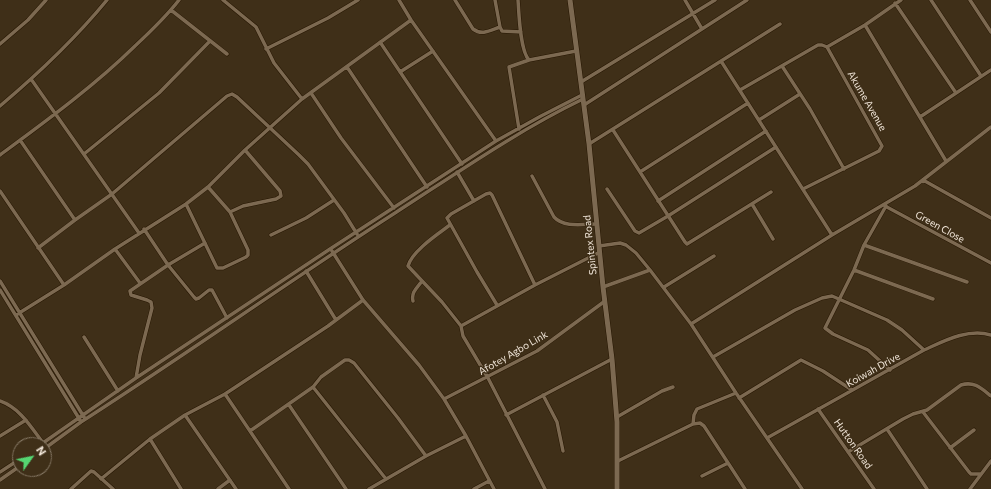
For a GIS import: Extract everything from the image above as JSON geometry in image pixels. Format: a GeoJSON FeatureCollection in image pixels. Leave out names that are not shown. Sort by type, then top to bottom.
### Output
{"type":"FeatureCollection","features":[{"type":"Feature","properties":{"kind":"main road","name":"Spintex Road"},"geometry":{"type":"LineString","coordinates":[[570,0],[589,144],[603,287],[612,358],[617,417],[617,489]]}},
{"type":"Feature","properties":{"kind":"street"},"geometry":{"type":"LineString","coordinates":[[0,44],[28,20],[46,0]]}},
{"type":"Feature","properties":{"kind":"street"},"geometry":{"type":"LineString","coordinates":[[0,106],[32,79],[107,0]]}},
{"type":"Feature","properties":{"kind":"street"},"geometry":{"type":"LineString","coordinates":[[0,155],[56,114],[109,71],[171,10],[178,0]]}},
{"type":"Feature","properties":{"kind":"street"},"geometry":{"type":"LineString","coordinates":[[223,0],[256,27],[261,34],[266,49],[274,63],[302,99]]}},
{"type":"Feature","properties":{"kind":"street"},"geometry":{"type":"LineString","coordinates":[[266,49],[328,18],[356,0]]}},
{"type":"Feature","properties":{"kind":"street"},"geometry":{"type":"LineString","coordinates":[[399,0],[411,20],[496,141]]}},
{"type":"Feature","properties":{"kind":"street"},"geometry":{"type":"LineString","coordinates":[[455,0],[473,29],[477,32],[482,33],[500,27]]}},
{"type":"Feature","properties":{"kind":"street"},"geometry":{"type":"LineString","coordinates":[[495,0],[502,31],[521,32]]}},
{"type":"Feature","properties":{"kind":"street"},"geometry":{"type":"LineString","coordinates":[[518,0],[524,54],[529,60]]}},
{"type":"Feature","properties":{"kind":"street"},"geometry":{"type":"LineString","coordinates":[[685,0],[702,29]]}},
{"type":"Feature","properties":{"kind":"street"},"geometry":{"type":"LineString","coordinates":[[581,82],[715,0]]}},
{"type":"Feature","properties":{"kind":"street"},"geometry":{"type":"LineString","coordinates":[[584,105],[747,0]]}},
{"type":"Feature","properties":{"kind":"street"},"geometry":{"type":"LineString","coordinates":[[740,90],[818,45],[822,45],[827,48],[865,25],[901,0]]}},
{"type":"Feature","properties":{"kind":"street"},"geometry":{"type":"LineString","coordinates":[[930,0],[981,76]]}},
{"type":"Feature","properties":{"kind":"street"},"geometry":{"type":"LineString","coordinates":[[970,0],[991,32]]}},
{"type":"Feature","properties":{"kind":"street"},"geometry":{"type":"LineString","coordinates":[[896,3],[956,93]]}},
{"type":"Feature","properties":{"kind":"street"},"geometry":{"type":"LineString","coordinates":[[171,10],[227,54]]}},
{"type":"Feature","properties":{"kind":"street"},"geometry":{"type":"LineString","coordinates":[[18,314],[64,285],[144,229],[186,204],[208,187],[245,150],[302,99],[411,20]]}},
{"type":"Feature","properties":{"kind":"street"},"geometry":{"type":"LineString","coordinates":[[589,144],[780,24]]}},
{"type":"Feature","properties":{"kind":"street"},"geometry":{"type":"LineString","coordinates":[[865,25],[946,161]]}},
{"type":"Feature","properties":{"kind":"street"},"geometry":{"type":"LineString","coordinates":[[84,154],[158,93],[210,41]]}},
{"type":"Feature","properties":{"kind":"street"},"geometry":{"type":"LineString","coordinates":[[380,42],[462,164]]}},
{"type":"Feature","properties":{"kind":"street","name":"Akume Avenue"},"geometry":{"type":"LineString","coordinates":[[803,189],[879,151],[882,146],[827,48]]}},
{"type":"Feature","properties":{"kind":"street"},"geometry":{"type":"LineString","coordinates":[[400,72],[433,51]]}},
{"type":"Feature","properties":{"kind":"street"},"geometry":{"type":"LineString","coordinates":[[519,128],[509,67],[529,60],[576,51]]}},
{"type":"Feature","properties":{"kind":"street"},"geometry":{"type":"LineString","coordinates":[[721,60],[832,235]]}},
{"type":"Feature","properties":{"kind":"street"},"geometry":{"type":"LineString","coordinates":[[782,66],[818,123],[844,169]]}},
{"type":"Feature","properties":{"kind":"street"},"geometry":{"type":"LineString","coordinates":[[347,67],[427,187]]}},
{"type":"Feature","properties":{"kind":"street"},"geometry":{"type":"LineString","coordinates":[[920,117],[991,70]]}},
{"type":"Feature","properties":{"kind":"street"},"geometry":{"type":"LineString","coordinates":[[32,79],[139,233]]}},
{"type":"Feature","properties":{"kind":"street"},"geometry":{"type":"LineString","coordinates":[[311,92],[341,138],[394,208]]}},
{"type":"Feature","properties":{"kind":"street"},"geometry":{"type":"LineString","coordinates":[[38,248],[112,194],[200,117],[227,96],[232,94],[237,96],[269,128],[300,154],[357,234]]}},
{"type":"Feature","properties":{"kind":"street"},"geometry":{"type":"LineString","coordinates":[[759,120],[800,94]]}},
{"type":"Feature","properties":{"kind":"street"},"geometry":{"type":"LineString","coordinates":[[357,234],[496,141],[519,128],[583,97]]}},
{"type":"Feature","properties":{"kind":"street"},"geometry":{"type":"LineString","coordinates":[[85,417],[136,378],[226,318],[524,130],[583,97]]}},
{"type":"Feature","properties":{"kind":"street"},"geometry":{"type":"LineString","coordinates":[[640,172],[748,103]]}},
{"type":"Feature","properties":{"kind":"street"},"geometry":{"type":"LineString","coordinates":[[691,324],[832,235],[884,205],[923,180],[991,127]]}},
{"type":"Feature","properties":{"kind":"street"},"geometry":{"type":"LineString","coordinates":[[613,130],[687,244],[771,192]]}},
{"type":"Feature","properties":{"kind":"street"},"geometry":{"type":"LineString","coordinates":[[658,201],[766,131]]}},
{"type":"Feature","properties":{"kind":"street"},"geometry":{"type":"LineString","coordinates":[[20,140],[75,220]]}},
{"type":"Feature","properties":{"kind":"street"},"geometry":{"type":"LineString","coordinates":[[608,189],[636,233],[640,232],[668,216],[776,147]]}},
{"type":"Feature","properties":{"kind":"street"},"geometry":{"type":"LineString","coordinates":[[230,212],[243,206],[276,199],[281,196],[280,191],[245,150]]}},
{"type":"Feature","properties":{"kind":"street"},"geometry":{"type":"LineString","coordinates":[[457,172],[474,200]]}},
{"type":"Feature","properties":{"kind":"street"},"geometry":{"type":"LineString","coordinates":[[532,176],[557,221],[570,224],[597,224]]}},
{"type":"Feature","properties":{"kind":"street"},"geometry":{"type":"LineString","coordinates":[[923,180],[991,218]]}},
{"type":"Feature","properties":{"kind":"street"},"geometry":{"type":"LineString","coordinates":[[186,204],[219,269],[248,255],[248,250],[230,212],[208,187]]}},
{"type":"Feature","properties":{"kind":"street"},"geometry":{"type":"LineString","coordinates":[[0,191],[64,285]]}},
{"type":"Feature","properties":{"kind":"street"},"geometry":{"type":"LineString","coordinates":[[497,305],[447,220],[448,216],[489,192],[491,193],[535,285]]}},
{"type":"Feature","properties":{"kind":"street"},"geometry":{"type":"LineString","coordinates":[[271,235],[306,218],[334,200]]}},
{"type":"Feature","properties":{"kind":"street"},"geometry":{"type":"LineString","coordinates":[[752,204],[773,239]]}},
{"type":"Feature","properties":{"kind":"street"},"geometry":{"type":"LineString","coordinates":[[884,205],[864,245],[854,270],[826,327],[826,330],[868,350],[890,370]]}},
{"type":"Feature","properties":{"kind":"street","name":"Green Close"},"geometry":{"type":"LineString","coordinates":[[884,205],[991,263]]}},
{"type":"Feature","properties":{"kind":"street"},"geometry":{"type":"LineString","coordinates":[[450,225],[429,240],[409,263],[410,268],[442,302],[461,326],[463,336],[488,378],[545,489]]}},
{"type":"Feature","properties":{"kind":"street"},"geometry":{"type":"LineString","coordinates":[[144,229],[168,265],[196,299],[212,290],[226,318]]}},
{"type":"Feature","properties":{"kind":"street"},"geometry":{"type":"LineString","coordinates":[[136,378],[140,355],[152,308],[151,302],[132,296],[129,293],[130,291],[168,265],[205,243]]}},
{"type":"Feature","properties":{"kind":"street"},"geometry":{"type":"LineString","coordinates":[[599,246],[620,243],[626,245],[636,253],[664,287],[691,324],[739,398],[802,489]]}},
{"type":"Feature","properties":{"kind":"street"},"geometry":{"type":"LineString","coordinates":[[864,245],[968,282]]}},
{"type":"Feature","properties":{"kind":"street"},"geometry":{"type":"LineString","coordinates":[[115,249],[140,283]]}},
{"type":"Feature","properties":{"kind":"street"},"geometry":{"type":"LineString","coordinates":[[52,437],[306,271],[331,251]]}},
{"type":"Feature","properties":{"kind":"street"},"geometry":{"type":"LineString","coordinates":[[331,251],[363,300],[418,365],[444,400],[466,436],[494,489]]}},
{"type":"Feature","properties":{"kind":"street"},"geometry":{"type":"LineString","coordinates":[[461,326],[497,305],[600,252]]}},
{"type":"Feature","properties":{"kind":"street"},"geometry":{"type":"LineString","coordinates":[[664,287],[714,256]]}},
{"type":"Feature","properties":{"kind":"street"},"geometry":{"type":"LineString","coordinates":[[603,287],[650,270]]}},
{"type":"Feature","properties":{"kind":"street"},"geometry":{"type":"LineString","coordinates":[[854,270],[933,299]]}},
{"type":"Feature","properties":{"kind":"street"},"geometry":{"type":"LineString","coordinates":[[306,271],[336,320]]}},
{"type":"Feature","properties":{"kind":"street"},"geometry":{"type":"LineString","coordinates":[[0,281],[80,420]]}},
{"type":"Feature","properties":{"kind":"street"},"geometry":{"type":"LineString","coordinates":[[413,301],[413,292],[422,281]]}},
{"type":"Feature","properties":{"kind":"street"},"geometry":{"type":"LineString","coordinates":[[0,290],[18,314],[85,417]]}},
{"type":"Feature","properties":{"kind":"street"},"geometry":{"type":"LineString","coordinates":[[713,357],[795,310],[828,296],[840,298],[887,320],[902,330],[924,350]]}},
{"type":"Feature","properties":{"kind":"street"},"geometry":{"type":"LineString","coordinates":[[101,479],[150,439],[184,415],[225,394],[336,320],[363,300]]}},
{"type":"Feature","properties":{"kind":"street","name":"Afotey Agbo Link"},"geometry":{"type":"LineString","coordinates":[[444,400],[537,351],[605,301]]}},
{"type":"Feature","properties":{"kind":"street","name":"Koiwah Drive"},"geometry":{"type":"LineString","coordinates":[[768,438],[924,350],[950,338],[967,333],[991,335]]}},
{"type":"Feature","properties":{"kind":"street"},"geometry":{"type":"LineString","coordinates":[[84,337],[118,391]]}},
{"type":"Feature","properties":{"kind":"street"},"geometry":{"type":"LineString","coordinates":[[506,414],[612,358]]}},
{"type":"Feature","properties":{"kind":"street"},"geometry":{"type":"LineString","coordinates":[[250,431],[313,387],[321,377],[344,360],[352,362],[398,418],[426,456]]}},
{"type":"Feature","properties":{"kind":"street"},"geometry":{"type":"LineString","coordinates":[[739,398],[801,360],[823,371],[852,390]]}},
{"type":"Feature","properties":{"kind":"street"},"geometry":{"type":"LineString","coordinates":[[848,452],[913,414],[923,412],[961,385],[973,384],[991,396]]}},
{"type":"Feature","properties":{"kind":"street"},"geometry":{"type":"LineString","coordinates":[[313,387],[386,479]]}},
{"type":"Feature","properties":{"kind":"street"},"geometry":{"type":"LineString","coordinates":[[617,417],[657,394],[673,387]]}},
{"type":"Feature","properties":{"kind":"street"},"geometry":{"type":"LineString","coordinates":[[693,424],[694,415],[697,409],[736,393]]}},
{"type":"Feature","properties":{"kind":"street"},"geometry":{"type":"LineString","coordinates":[[225,394],[289,489]]}},
{"type":"Feature","properties":{"kind":"street"},"geometry":{"type":"LineString","coordinates":[[543,395],[557,422],[563,451]]}},
{"type":"Feature","properties":{"kind":"street"},"geometry":{"type":"LineString","coordinates":[[0,401],[12,407],[26,420],[37,437]]}},
{"type":"Feature","properties":{"kind":"street"},"geometry":{"type":"LineString","coordinates":[[289,405],[346,489]]}},
{"type":"Feature","properties":{"kind":"street","name":"Hutton Road"},"geometry":{"type":"LineString","coordinates":[[818,409],[874,489]]}},
{"type":"Feature","properties":{"kind":"street"},"geometry":{"type":"LineString","coordinates":[[923,412],[969,472],[971,474],[981,474]]}},
{"type":"Feature","properties":{"kind":"street"},"geometry":{"type":"LineString","coordinates":[[184,415],[236,489]]}},
{"type":"Feature","properties":{"kind":"street"},"geometry":{"type":"LineString","coordinates":[[0,436],[26,420]]}},
{"type":"Feature","properties":{"kind":"street"},"geometry":{"type":"LineString","coordinates":[[52,443],[80,420]]}},
{"type":"Feature","properties":{"kind":"street"},"geometry":{"type":"LineString","coordinates":[[618,461],[693,424],[700,423],[704,426],[744,489]]}},
{"type":"Feature","properties":{"kind":"street"},"geometry":{"type":"LineString","coordinates":[[887,430],[927,489]]}},
{"type":"Feature","properties":{"kind":"street"},"geometry":{"type":"LineString","coordinates":[[950,448],[974,430]]}},
{"type":"Feature","properties":{"kind":"street"},"geometry":{"type":"LineString","coordinates":[[369,489],[426,456],[466,436]]}},
{"type":"Feature","properties":{"kind":"street"},"geometry":{"type":"LineString","coordinates":[[150,439],[181,489]]}},
{"type":"Feature","properties":{"kind":"street"},"geometry":{"type":"LineString","coordinates":[[973,488],[991,461]]}},
{"type":"Feature","properties":{"kind":"street"},"geometry":{"type":"LineString","coordinates":[[0,472],[12,464]]}},
{"type":"Feature","properties":{"kind":"street"},"geometry":{"type":"LineString","coordinates":[[702,476],[728,464]]}},
{"type":"Feature","properties":{"kind":"street"},"geometry":{"type":"LineString","coordinates":[[71,489],[91,471],[113,489]]}},
{"type":"Feature","properties":{"kind":"street"},"geometry":{"type":"LineString","coordinates":[[0,480],[12,472]]}},
{"type":"Feature","properties":{"kind":"street"},"geometry":{"type":"LineString","coordinates":[[218,489],[230,480]]}},
{"type":"Feature","properties":{"kind":"street"},"geometry":{"type":"LineString","coordinates":[[474,489],[489,481]]}}]}
